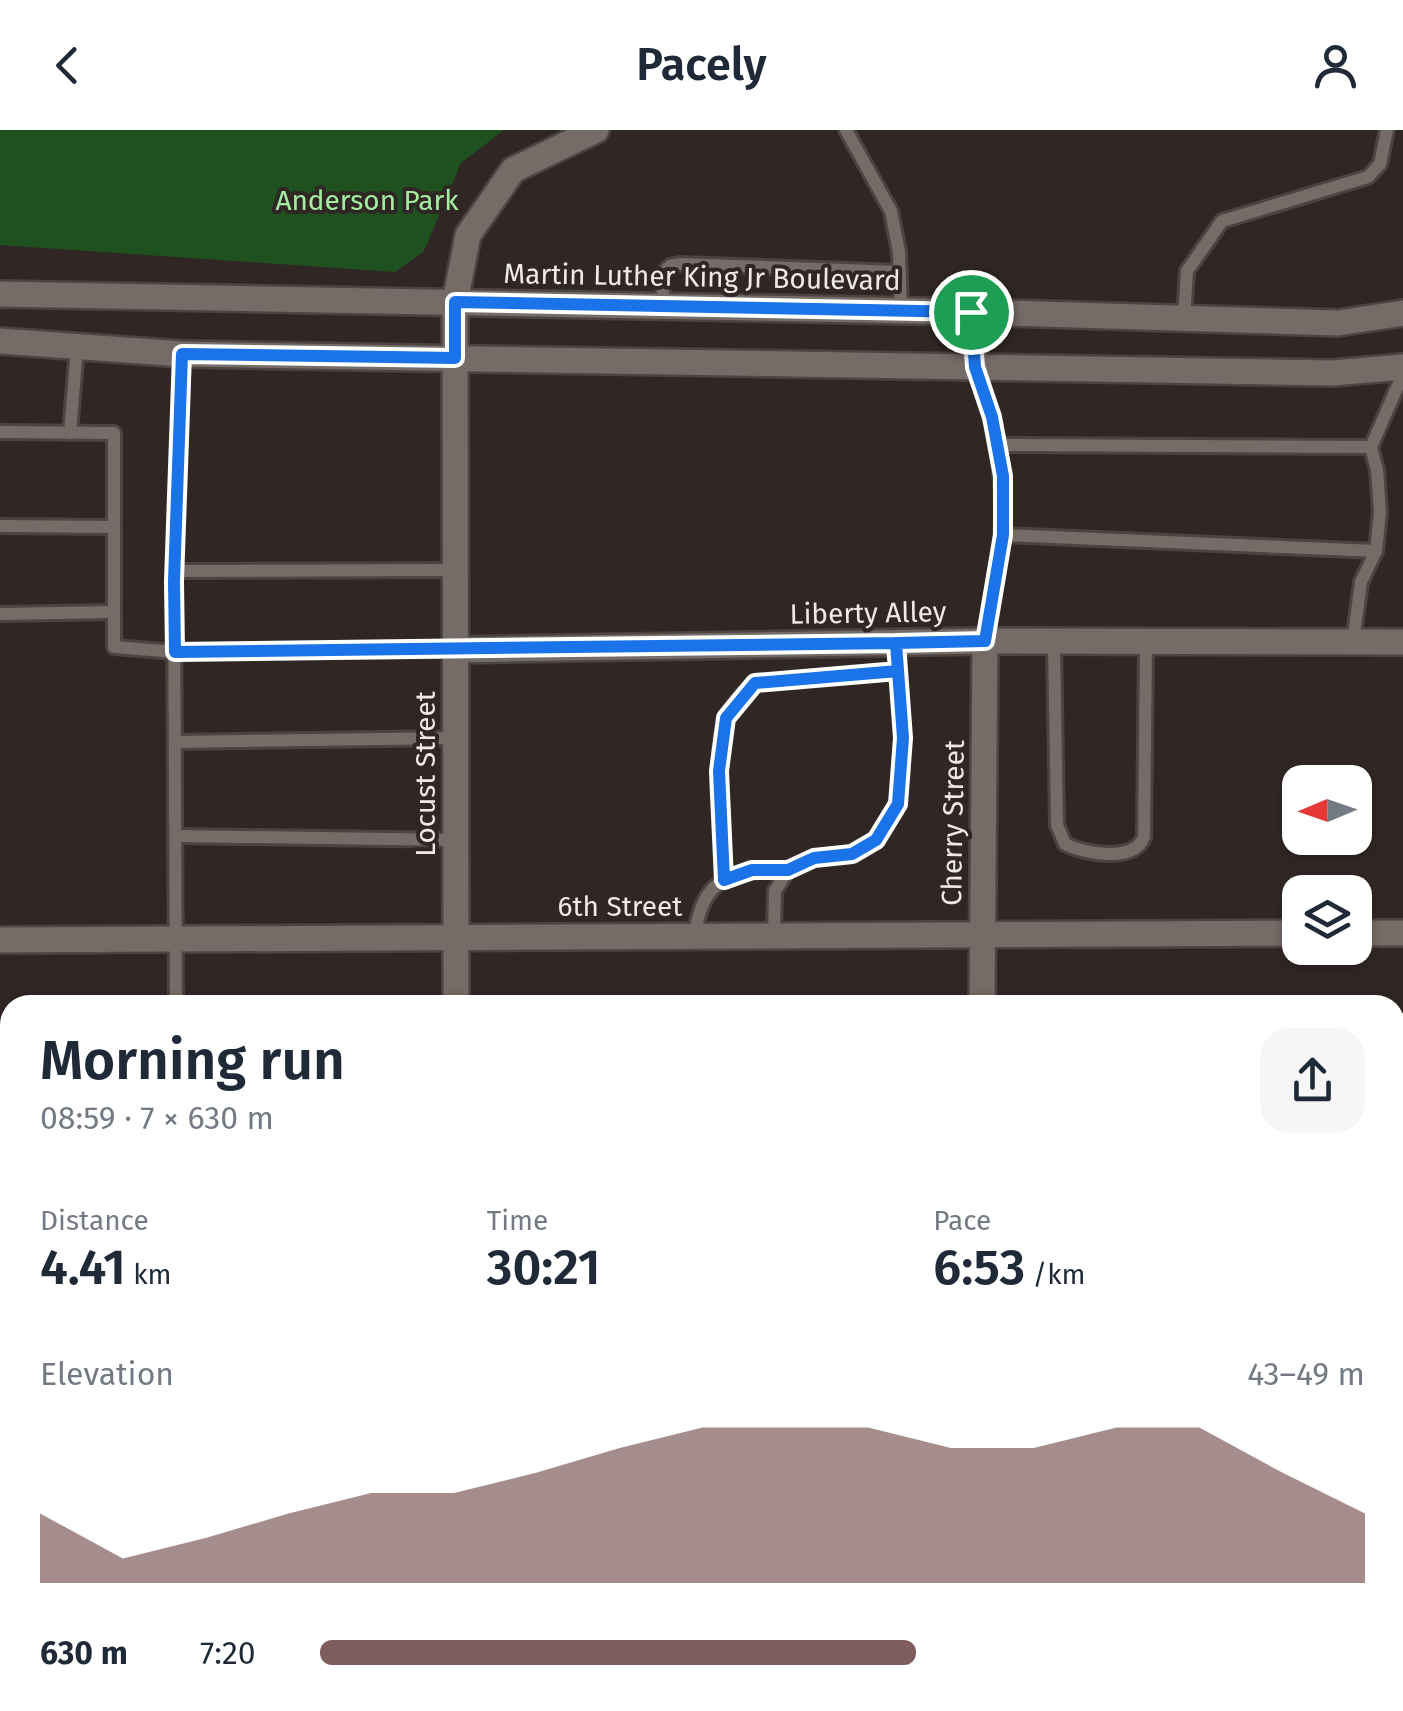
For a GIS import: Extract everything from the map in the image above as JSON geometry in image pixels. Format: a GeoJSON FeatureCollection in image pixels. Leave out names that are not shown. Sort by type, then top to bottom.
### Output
{"type":"FeatureCollection","features":[{"type":"Feature","properties":{"kind":"street","name":"Locust Street"},"geometry":{"type":"LineString","coordinates":[[456,995],[455,302],[468,235],[513,170],[596,130]]}},
{"type":"Feature","properties":{"kind":"street","name":"Martin Luther King Jr Boulevard"},"geometry":{"type":"LineString","coordinates":[[0,294],[902,310],[1338,323],[1403,313]]}},
{"type":"Feature","properties":{"kind":"street"},"geometry":{"type":"LineString","coordinates":[[971,312],[975,367]]}},
{"type":"Feature","properties":{"kind":"street"},"geometry":{"type":"LineString","coordinates":[[0,341],[182,354],[1332,373],[1403,370]]}},
{"type":"Feature","properties":{"kind":"street","name":"Liberty Alley"},"geometry":{"type":"LineString","coordinates":[[454,650],[985,641],[1403,642]]}},
{"type":"Feature","properties":{"kind":"street","name":"Cherry Street"},"geometry":{"type":"LineString","coordinates":[[982,995],[985,641]]}},
{"type":"Feature","properties":{"kind":"street","name":"6th Street"},"geometry":{"type":"LineString","coordinates":[[0,940],[1282,933]]}},
{"type":"Feature","properties":{"kind":"street"},"geometry":{"type":"LineString","coordinates":[[1372,933],[1403,933]]}},
{"type":"Feature","properties":{"kind":"lane"},"geometry":{"type":"LineString","coordinates":[[846,130],[890,211],[900,252],[902,310]]}},
{"type":"Feature","properties":{"kind":"lane"},"geometry":{"type":"LineString","coordinates":[[1184,318],[1187,270],[1222,220],[1368,177],[1380,164],[1388,130]]}},
{"type":"Feature","properties":{"kind":"lane"},"geometry":{"type":"LineString","coordinates":[[662,306],[664,272],[680,264],[900,272]]}},
{"type":"Feature","properties":{"kind":"lane"},"geometry":{"type":"LineString","coordinates":[[70,433],[78,348]]}},
{"type":"Feature","properties":{"kind":"lane"},"geometry":{"type":"LineString","coordinates":[[176,995],[174,570],[182,354]]}},
{"type":"Feature","properties":{"kind":"lane"},"geometry":{"type":"LineString","coordinates":[[975,367],[992,417],[1003,476],[1003,535],[985,641]]}},
{"type":"Feature","properties":{"kind":"lane"},"geometry":{"type":"LineString","coordinates":[[1353,642],[1361,582],[1376,550],[1380,512],[1371,447],[1403,370]]}},
{"type":"Feature","properties":{"kind":"lane"},"geometry":{"type":"LineString","coordinates":[[0,432],[114,433],[114,647],[175,652],[454,650]]}},
{"type":"Feature","properties":{"kind":"lane"},"geometry":{"type":"LineString","coordinates":[[998,445],[1371,447]]}},
{"type":"Feature","properties":{"kind":"lane"},"geometry":{"type":"LineString","coordinates":[[0,526],[114,527]]}},
{"type":"Feature","properties":{"kind":"lane"},"geometry":{"type":"LineString","coordinates":[[1003,535],[1376,550]]}},
{"type":"Feature","properties":{"kind":"lane"},"geometry":{"type":"LineString","coordinates":[[174,570],[455,570]]}},
{"type":"Feature","properties":{"kind":"lane"},"geometry":{"type":"LineString","coordinates":[[0,614],[114,612]]}},
{"type":"Feature","properties":{"kind":"lane"},"geometry":{"type":"LineString","coordinates":[[1054,642],[1057,825],[1065,844],[1077,850],[1122,853],[1133,852],[1144,837],[1146,642]]}},
{"type":"Feature","properties":{"kind":"lane"},"geometry":{"type":"LineString","coordinates":[[694,936],[698,911],[707,893],[724,880],[752,870],[788,870],[814,858],[852,854],[876,840],[898,804],[903,738],[896,643]]}},
{"type":"Feature","properties":{"kind":"lane"},"geometry":{"type":"LineString","coordinates":[[724,880],[719,771],[726,718],[740,697],[755,683],[898,671]]}},
{"type":"Feature","properties":{"kind":"lane"},"geometry":{"type":"LineString","coordinates":[[175,742],[455,738]]}},
{"type":"Feature","properties":{"kind":"lane"},"geometry":{"type":"LineString","coordinates":[[176,836],[456,840]]}},
{"type":"Feature","properties":{"kind":"lane"},"geometry":{"type":"LineString","coordinates":[[774,935],[775,891],[788,870]]}},
{"type":"Feature","properties":{"kind":"green space","name":"Anderson Park"},"geometry":{"type":"Polygon","coordinates":[[[0,130],[504,130],[461,163],[424,251],[395,272],[0,245],[0,130]]]}},
{"type":"Feature","properties":{"kind":"route"},"geometry":{"type":"LineString","coordinates":[[971,312],[455,302],[455,358],[182,354],[175,652],[896,643],[903,738],[898,804],[876,840],[852,854],[814,858],[788,870],[752,870],[724,880],[719,771],[726,718],[755,683],[898,671],[896,643],[985,641],[1003,535],[1003,476],[992,417],[975,367],[971,312]]}}]}
